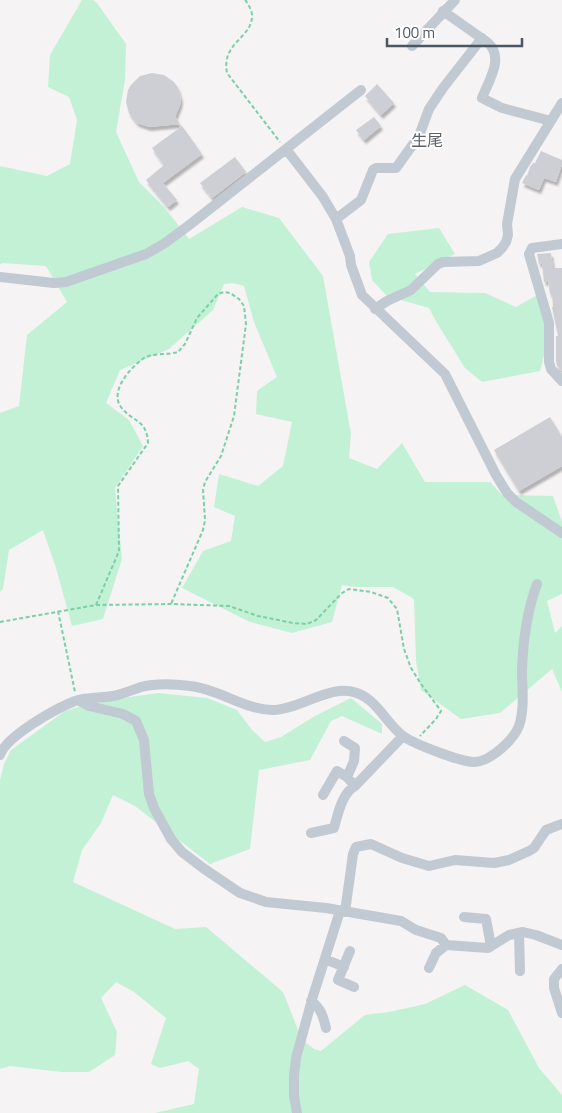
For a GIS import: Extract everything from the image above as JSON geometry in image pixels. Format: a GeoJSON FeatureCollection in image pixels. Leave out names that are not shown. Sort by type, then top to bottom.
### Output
{"type":"FeatureCollection","features":[{"type":"Feature","properties":{"kind":"street"},"geometry":{"type":"LineString","coordinates":[[412,46],[455,0]]}},
{"type":"Feature","properties":{"kind":"street"},"geometry":{"type":"LineString","coordinates":[[443,11],[492,46],[497,58],[482,98],[502,108],[551,121]]}},
{"type":"Feature","properties":{"kind":"street"},"geometry":{"type":"LineString","coordinates":[[336,219],[361,200],[373,170],[376,168],[396,168],[419,136],[429,109],[482,38]]}},
{"type":"Feature","properties":{"kind":"street"},"geometry":{"type":"LineString","coordinates":[[0,277],[54,283],[66,282],[146,254],[188,226],[361,90]]}},
{"type":"Feature","properties":{"kind":"street"},"geometry":{"type":"LineString","coordinates":[[375,309],[411,290],[438,264],[448,261],[479,261],[497,253],[502,248],[508,235],[507,224],[515,180],[562,103]]}},
{"type":"Feature","properties":{"kind":"street"},"geometry":{"type":"LineString","coordinates":[[286,150],[323,197],[336,219],[362,295],[445,374],[496,476],[507,493],[516,502],[562,533]]}},
{"type":"Feature","properties":{"kind":"street"},"geometry":{"type":"LineString","coordinates":[[562,244],[532,248],[529,254],[549,324],[548,362],[551,369],[562,381]]}},
{"type":"Feature","properties":{"kind":"street"},"geometry":{"type":"LineString","coordinates":[[0,755],[8,742],[35,722],[77,700],[120,695],[156,684],[190,686],[214,690],[248,704],[271,710],[286,708],[346,690],[363,695],[403,736],[413,742],[464,760],[476,762],[490,757],[499,750],[519,726],[525,637],[531,601],[537,584]]}},
{"type":"Feature","properties":{"kind":"street"},"geometry":{"type":"LineString","coordinates":[[77,700],[89,706],[123,714],[136,721],[144,740],[148,794],[171,839],[182,852],[240,893],[266,902],[402,921],[416,930],[441,938],[446,945]]}},
{"type":"Feature","properties":{"kind":"street"},"geometry":{"type":"LineString","coordinates":[[312,832],[334,828],[340,807],[350,789],[403,736]]}},
{"type":"Feature","properties":{"kind":"street"},"geometry":{"type":"LineString","coordinates":[[344,741],[355,748],[354,761],[347,777]]}},
{"type":"Feature","properties":{"kind":"street"},"geometry":{"type":"LineString","coordinates":[[323,795],[338,771],[355,786]]}},
{"type":"Feature","properties":{"kind":"street"},"geometry":{"type":"LineString","coordinates":[[297,1113],[294,1096],[296,1058],[311,1001],[343,912],[352,854],[356,846],[371,844],[402,858],[429,866],[455,860],[494,863],[509,860],[530,851],[546,830],[562,824]]}},
{"type":"Feature","properties":{"kind":"street"},"geometry":{"type":"LineString","coordinates":[[471,915],[486,919],[491,946]]}},
{"type":"Feature","properties":{"kind":"street"},"geometry":{"type":"LineString","coordinates":[[429,968],[436,953],[446,945],[488,948],[509,935],[519,933],[536,935],[562,945]]}},
{"type":"Feature","properties":{"kind":"street"},"geometry":{"type":"LineString","coordinates":[[519,933],[520,972]]}},
{"type":"Feature","properties":{"kind":"street"},"geometry":{"type":"LineString","coordinates":[[350,951],[338,980],[354,987]]}},
{"type":"Feature","properties":{"kind":"street"},"geometry":{"type":"LineString","coordinates":[[325,959],[344,967]]}},
{"type":"Feature","properties":{"kind":"street"},"geometry":{"type":"LineString","coordinates":[[562,969],[554,979],[554,988],[562,1013]]}},
{"type":"Feature","properties":{"kind":"street"},"geometry":{"type":"LineString","coordinates":[[311,1001],[318,1006],[323,1014],[326,1028]]}},
{"type":"Feature","properties":{"kind":"path"},"geometry":{"type":"LineString","coordinates":[[245,0],[252,15],[249,27],[228,53],[225,63],[227,73],[286,150]]}},
{"type":"Feature","properties":{"kind":"path"},"geometry":{"type":"LineString","coordinates":[[96,604],[119,551],[118,486],[148,443],[146,430],[142,424],[122,409],[119,404],[119,387],[122,379],[144,358],[178,352],[185,344],[197,318],[212,299],[224,292],[230,293],[240,299],[244,306],[246,324],[234,416],[222,456],[202,490],[205,520],[171,604]]}},
{"type":"Feature","properties":{"kind":"path"},"geometry":{"type":"LineString","coordinates":[[0,622],[96,604],[171,604],[229,606],[258,616],[307,624],[316,620],[342,592],[349,589],[371,592],[388,598],[397,608],[404,649],[411,668],[420,684],[441,711],[436,719],[413,742]]}},
{"type":"Feature","properties":{"kind":"path"},"geometry":{"type":"LineString","coordinates":[[58,611],[77,700]]}},
{"type":"Feature","properties":{"kind":"green space"},"geometry":{"type":"Polygon","coordinates":[[[82,0],[93,0],[97,3],[126,44],[125,80],[116,132],[139,182],[165,208],[189,239],[242,207],[279,218],[323,276],[351,434],[349,458],[377,469],[402,443],[425,482],[490,482],[502,495],[553,496],[562,522],[562,594],[547,601],[555,633],[562,626],[562,692],[552,669],[500,713],[461,719],[421,690],[416,661],[414,599],[393,587],[342,585],[332,622],[292,633],[250,622],[182,588],[203,551],[231,541],[235,516],[214,507],[219,474],[258,486],[283,466],[292,422],[256,414],[257,391],[277,377],[254,322],[244,286],[233,283],[224,284],[213,310],[169,349],[120,370],[106,403],[129,420],[143,446],[115,488],[122,559],[103,619],[72,626],[43,530],[9,550],[3,589],[0,592],[0,413],[19,406],[27,335],[67,302],[46,266],[2,263],[0,265],[0,166],[47,176],[70,164],[77,120],[69,97],[48,87],[50,55],[82,0]]]}},
{"type":"Feature","properties":{"kind":"green space"},"geometry":{"type":"Polygon","coordinates":[[[439,228],[455,254],[415,274],[430,292],[485,293],[516,307],[539,294],[548,340],[540,371],[482,382],[465,368],[429,308],[387,296],[372,280],[369,262],[388,234],[439,228]]]}},
{"type":"Feature","properties":{"kind":"green space"},"geometry":{"type":"Polygon","coordinates":[[[158,693],[207,698],[237,710],[252,730],[265,742],[281,737],[315,716],[351,698],[382,724],[382,734],[342,716],[331,721],[310,760],[259,770],[250,849],[210,864],[135,806],[113,795],[101,823],[82,850],[73,882],[175,929],[206,927],[283,992],[302,1040],[314,1049],[321,1051],[365,1015],[425,1004],[465,985],[508,1010],[539,1068],[562,1095],[562,1113],[155,1113],[194,1104],[199,1069],[188,1061],[160,1068],[151,1064],[166,1018],[134,992],[116,982],[101,998],[117,1032],[115,1055],[89,1072],[62,1072],[10,1066],[0,1069],[0,780],[4,764],[11,750],[65,711],[94,702],[158,693]]]}},
{"type":"Feature","properties":{"kind":"building"},"geometry":{"type":"Polygon","coordinates":[[[152,73],[164,75],[174,82],[178,88],[181,99],[175,117],[180,124],[149,127],[137,123],[129,113],[126,102],[128,90],[140,76],[152,73]]]}},
{"type":"Feature","properties":{"kind":"building"},"geometry":{"type":"Polygon","coordinates":[[[377,84],[394,103],[381,115],[365,96],[377,84]]]}},
{"type":"Feature","properties":{"kind":"building"},"geometry":{"type":"Polygon","coordinates":[[[374,117],[381,126],[364,140],[356,130],[374,117]]]}},
{"type":"Feature","properties":{"kind":"building"},"geometry":{"type":"Polygon","coordinates":[[[182,126],[202,154],[163,183],[177,200],[168,207],[146,180],[164,165],[152,148],[182,126]]]}},
{"type":"Feature","properties":{"kind":"building"},"geometry":{"type":"Polygon","coordinates":[[[541,151],[562,160],[562,164],[556,182],[544,178],[539,190],[522,183],[541,151]]]}},
{"type":"Feature","properties":{"kind":"building"},"geometry":{"type":"Polygon","coordinates":[[[235,157],[246,172],[212,198],[200,183],[235,157]]]}},
{"type":"Feature","properties":{"kind":"building"},"geometry":{"type":"Polygon","coordinates":[[[551,253],[553,268],[562,268],[562,371],[557,366],[556,361],[556,336],[558,336],[552,307],[552,294],[550,294],[548,281],[544,282],[542,263],[539,264],[537,254],[551,253]]]}},
{"type":"Feature","properties":{"kind":"building"},"geometry":{"type":"Polygon","coordinates":[[[550,417],[562,437],[562,466],[519,491],[494,450],[550,417]]]}},
{"type":"Feature","properties":{"kind":"district","name":"生尾"},"geometry":{"type":"Point","coordinates":[427,140]}}]}
